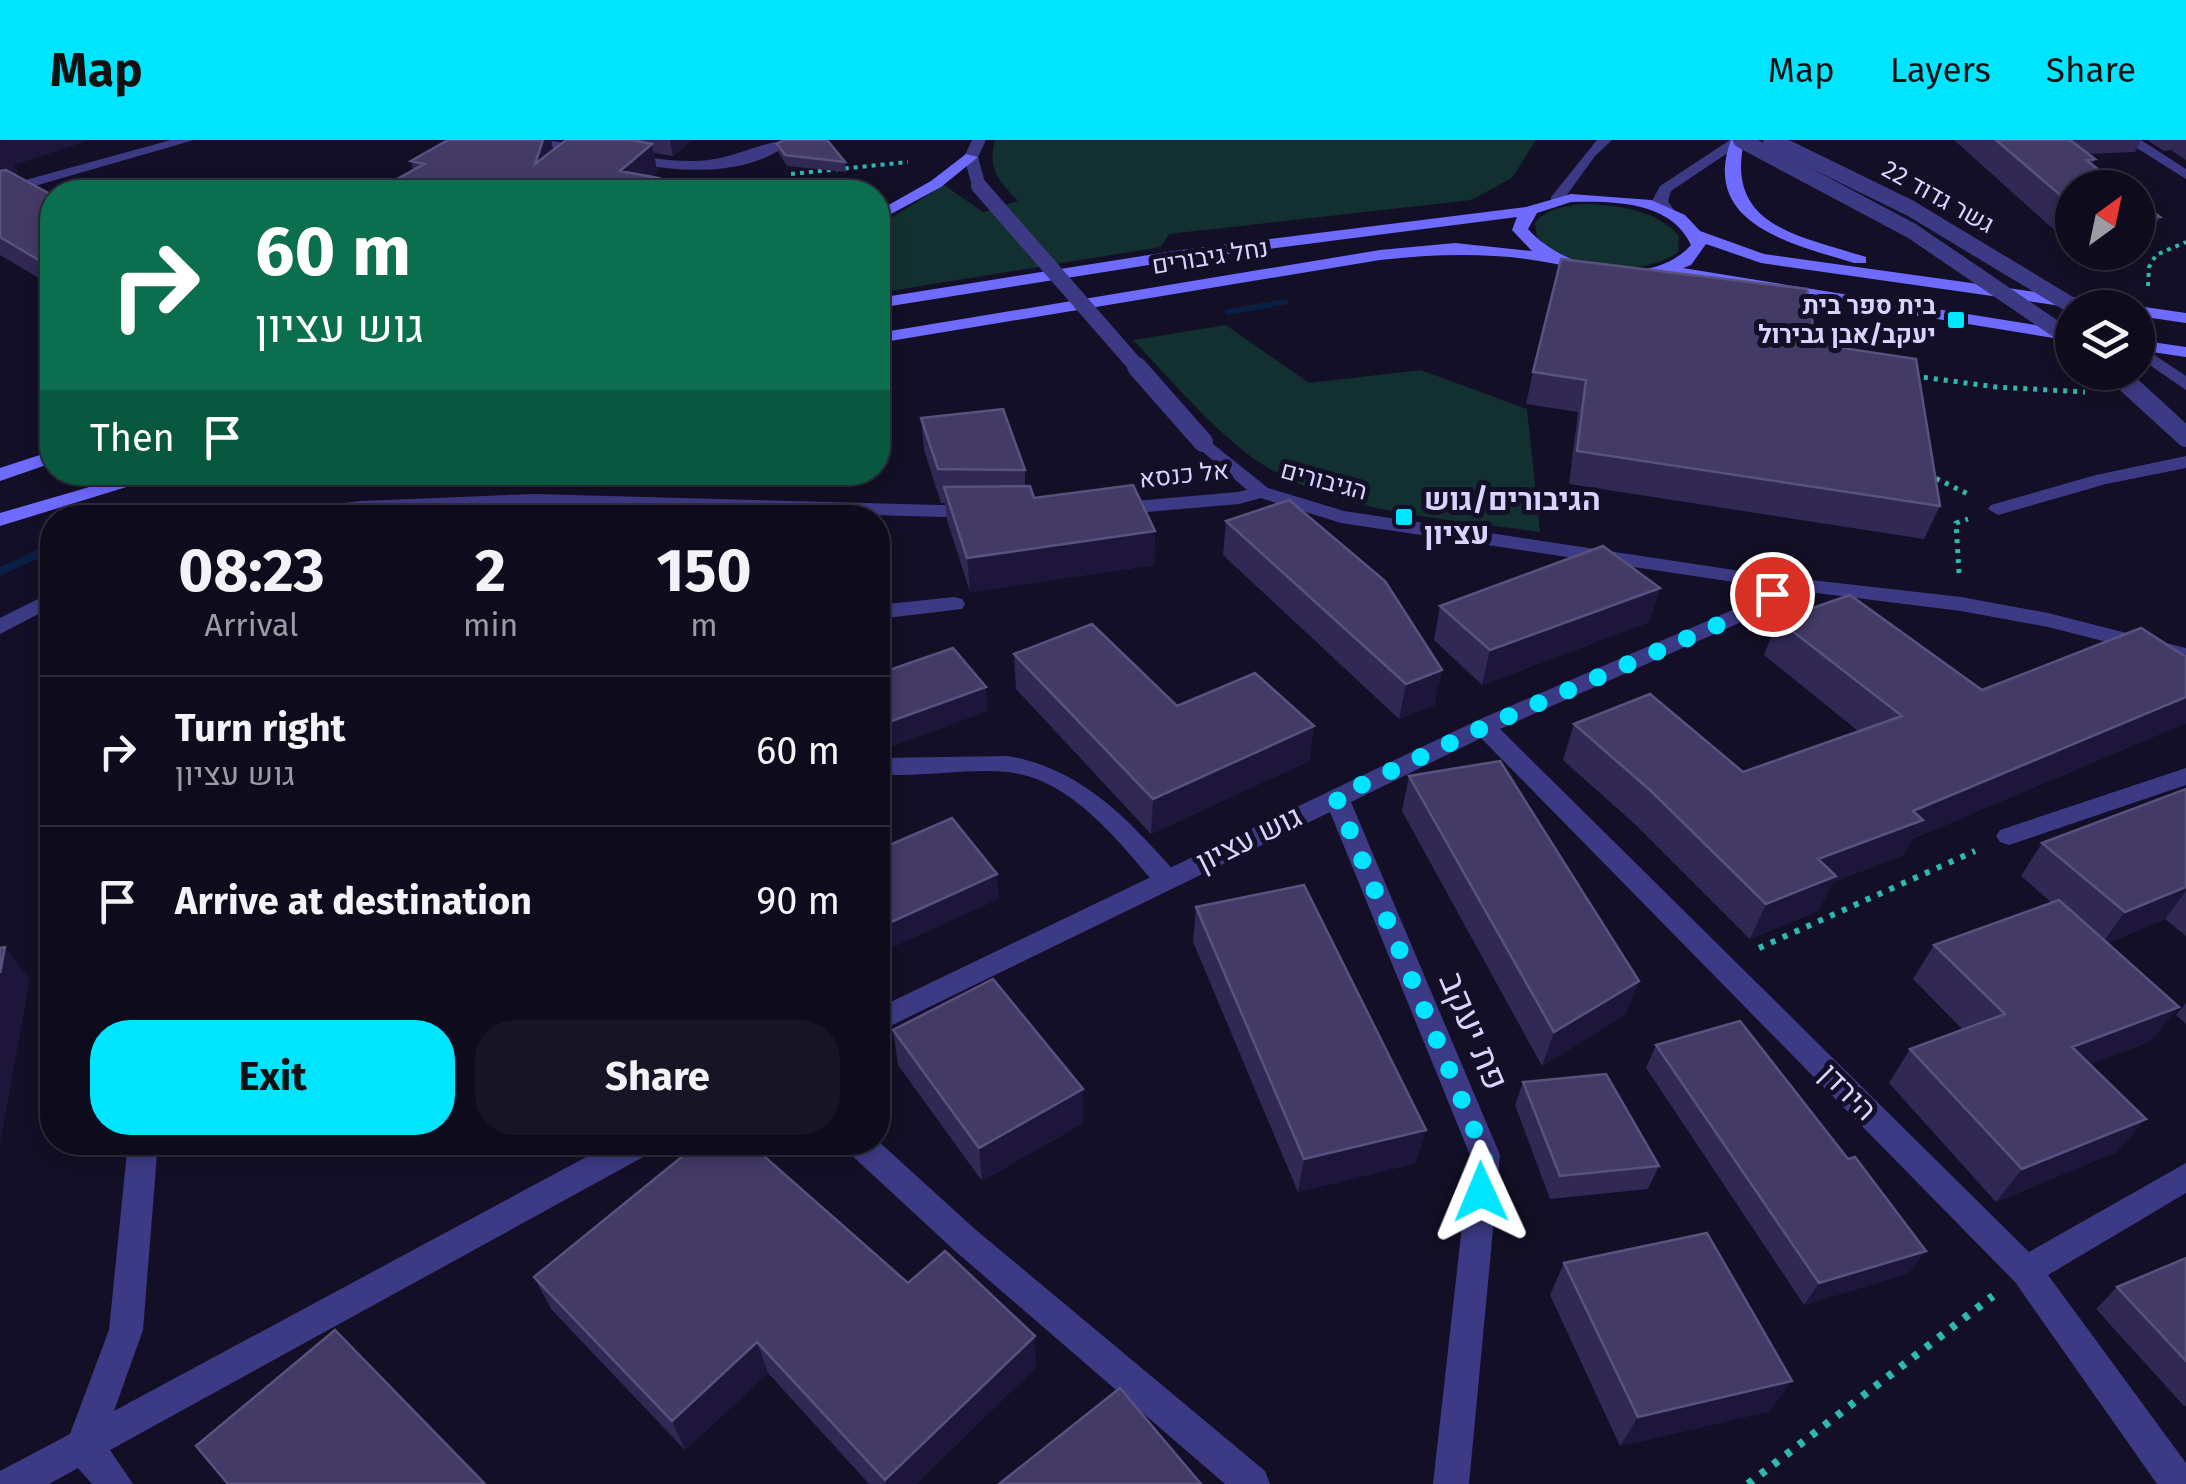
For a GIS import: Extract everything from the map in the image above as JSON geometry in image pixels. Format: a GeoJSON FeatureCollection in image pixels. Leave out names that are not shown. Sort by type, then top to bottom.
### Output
{"type":"FeatureCollection","features":[{"type":"Feature","properties":{"kind":"main road"},"geometry":{"type":"LineString","coordinates":[[1740,140],[1730,158],[1729,182],[1738,203],[1764,224],[1806,243],[1942,282]]}},
{"type":"Feature","properties":{"kind":"main road"},"geometry":{"type":"LineString","coordinates":[[890,211],[936,184],[972,156]]}},
{"type":"Feature","properties":{"kind":"main road","name":"נחל גיבורים"},"geometry":{"type":"LineString","coordinates":[[890,301],[1174,256],[1528,211],[1556,200],[1604,198],[1668,213]]}},
{"type":"Feature","properties":{"kind":"main road"},"geometry":{"type":"LineString","coordinates":[[1528,211],[1520,230],[1526,241],[1551,258]]}},
{"type":"Feature","properties":{"kind":"main road"},"geometry":{"type":"LineString","coordinates":[[1668,213],[1696,235],[1761,258],[2055,299]]}},
{"type":"Feature","properties":{"kind":"main road"},"geometry":{"type":"LineString","coordinates":[[1663,271],[1694,256],[1699,246],[1696,235]]}},
{"type":"Feature","properties":{"kind":"main road","name":"נחל גיבורים"},"geometry":{"type":"LineString","coordinates":[[890,336],[1380,255],[1454,248],[1551,258],[1615,274],[1663,271]]}},
{"type":"Feature","properties":{"kind":"main road"},"geometry":{"type":"LineString","coordinates":[[1663,271],[2055,335]]}},
{"type":"Feature","properties":{"kind":"main road"},"geometry":{"type":"LineString","coordinates":[[2155,308],[2186,318]]}},
{"type":"Feature","properties":{"kind":"main road"},"geometry":{"type":"LineString","coordinates":[[2155,349],[2186,352]]}},
{"type":"Feature","properties":{"kind":"main road"},"geometry":{"type":"LineString","coordinates":[[0,476],[40,462]]}},
{"type":"Feature","properties":{"kind":"main road"},"geometry":{"type":"LineString","coordinates":[[44,505],[116,485]]}},
{"type":"Feature","properties":{"kind":"main road"},"geometry":{"type":"LineString","coordinates":[[0,520],[40,506]]}},
{"type":"Feature","properties":{"kind":"street"},"geometry":{"type":"LineString","coordinates":[[43,180],[187,140]]}},
{"type":"Feature","properties":{"kind":"street"},"geometry":{"type":"LineString","coordinates":[[537,140],[652,166],[702,168],[742,161],[788,140]]}},
{"type":"Feature","properties":{"kind":"street"},"geometry":{"type":"LineString","coordinates":[[972,156],[979,140]]}},
{"type":"Feature","properties":{"kind":"street"},"geometry":{"type":"LineString","coordinates":[[1556,200],[1604,140]]}},
{"type":"Feature","properties":{"kind":"street"},"geometry":{"type":"LineString","coordinates":[[1668,213],[1660,202],[1666,189],[1740,140],[1891,217],[1998,284],[2055,326]]}},
{"type":"Feature","properties":{"kind":"street","name":"גשר גדוד 22"},"geometry":{"type":"LineString","coordinates":[[1772,140],[1910,208],[2055,295]]}},
{"type":"Feature","properties":{"kind":"street"},"geometry":{"type":"LineString","coordinates":[[2132,140],[2186,175]]}},
{"type":"Feature","properties":{"kind":"street","name":"הגיבורים"},"geometry":{"type":"LineString","coordinates":[[972,156],[979,186],[1203,442],[1261,492],[1341,518],[1962,604],[2048,620],[2186,655]]}},
{"type":"Feature","properties":{"kind":"street"},"geometry":{"type":"LineString","coordinates":[[0,192],[40,181]]}},
{"type":"Feature","properties":{"kind":"street"},"geometry":{"type":"LineString","coordinates":[[2155,360],[2186,385]]}},
{"type":"Feature","properties":{"kind":"street"},"geometry":{"type":"LineString","coordinates":[[2135,390],[2186,437]]}},
{"type":"Feature","properties":{"kind":"street"},"geometry":{"type":"LineString","coordinates":[[1998,509],[2103,479],[2186,462]]}},
{"type":"Feature","properties":{"kind":"street","name":"אל כנסא"},"geometry":{"type":"LineString","coordinates":[[1086,510],[1239,498],[1261,492]]}},
{"type":"Feature","properties":{"kind":"street"},"geometry":{"type":"LineString","coordinates":[[365,505],[450,498],[720,505]]}},
{"type":"Feature","properties":{"kind":"street"},"geometry":{"type":"LineString","coordinates":[[890,509],[990,512]]}},
{"type":"Feature","properties":{"kind":"street","name":"גוש עציון"},"geometry":{"type":"LineString","coordinates":[[890,1015],[1484,727],[1765,603],[1772,594],[1767,580]]}},
{"type":"Feature","properties":{"kind":"street"},"geometry":{"type":"LineString","coordinates":[[890,611],[954,604]]}},
{"type":"Feature","properties":{"kind":"street"},"geometry":{"type":"LineString","coordinates":[[0,627],[40,605]]}},
{"type":"Feature","properties":{"kind":"street","name":"הירדן"},"geometry":{"type":"LineString","coordinates":[[1484,727],[2026,1270],[2179,1484]]}},
{"type":"Feature","properties":{"kind":"street"},"geometry":{"type":"LineString","coordinates":[[890,766],[1012,764],[1063,782],[1122,831],[1166,880]]}},
{"type":"Feature","properties":{"kind":"street"},"geometry":{"type":"LineString","coordinates":[[2008,836],[2186,776]]}},
{"type":"Feature","properties":{"kind":"street","name":"פת יעקב"},"geometry":{"type":"LineString","coordinates":[[1336,797],[1485,1156],[1451,1484]]}},
{"type":"Feature","properties":{"kind":"street"},"geometry":{"type":"LineString","coordinates":[[83,1446],[126,1330],[142,1155]]}},
{"type":"Feature","properties":{"kind":"street"},"geometry":{"type":"LineString","coordinates":[[13,1484],[620,1155]]}},
{"type":"Feature","properties":{"kind":"street"},"geometry":{"type":"LineString","coordinates":[[872,1155],[1252,1484]]}},
{"type":"Feature","properties":{"kind":"street"},"geometry":{"type":"LineString","coordinates":[[2026,1270],[2186,1177]]}},
{"type":"Feature","properties":{"kind":"street"},"geometry":{"type":"LineString","coordinates":[[83,1446],[115,1484]]}},
{"type":"Feature","properties":{"kind":"path"},"geometry":{"type":"LineString","coordinates":[[742,161],[757,177],[910,162]]}},
{"type":"Feature","properties":{"kind":"path"},"geometry":{"type":"LineString","coordinates":[[2146,290],[2150,260],[2156,251],[2186,242]]}},
{"type":"Feature","properties":{"kind":"path"},"geometry":{"type":"LineString","coordinates":[[1833,366],[1861,315]]}},
{"type":"Feature","properties":{"kind":"path"},"geometry":{"type":"LineString","coordinates":[[1902,375],[1996,387],[2094,392]]}},
{"type":"Feature","properties":{"kind":"path"},"geometry":{"type":"LineString","coordinates":[[1912,472],[1928,474],[1998,509]]}},
{"type":"Feature","properties":{"kind":"path"},"geometry":{"type":"LineString","coordinates":[[1721,965],[2008,836]]}},
{"type":"Feature","properties":{"kind":"path"},"geometry":{"type":"LineString","coordinates":[[1748,1484],[2026,1270]]}},
{"type":"Feature","properties":{"kind":"green space"},"geometry":{"type":"Polygon","coordinates":[[[995,140],[1536,140],[1512,178],[1471,200],[1169,234],[1161,247],[890,291],[890,219],[944,185],[983,212],[1018,201],[1000,180],[993,150],[995,140]]]}},
{"type":"Feature","properties":{"kind":"green space"},"geometry":{"type":"Polygon","coordinates":[[[1583,204],[1622,207],[1659,220],[1679,236],[1678,252],[1645,266],[1605,267],[1566,257],[1537,237],[1535,223],[1545,214],[1583,204]]]}},
{"type":"Feature","properties":{"kind":"green space"},"geometry":{"type":"Polygon","coordinates":[[[1226,325],[1309,383],[1421,370],[1527,409],[1540,532],[1380,509],[1340,499],[1267,467],[1221,432],[1133,340],[1226,325]]]}},
{"type":"Feature","properties":{"kind":"building"},"geometry":{"type":"Polygon","coordinates":[[[448,140],[543,140],[535,164],[566,140],[632,140],[652,144],[620,171],[658,178],[396,180],[424,164],[411,161],[448,140]]]}},
{"type":"Feature","properties":{"kind":"building"},"geometry":{"type":"Polygon","coordinates":[[[784,140],[827,140],[845,162],[785,155],[777,144],[784,140]]]}},
{"type":"Feature","properties":{"kind":"building"},"geometry":{"type":"Polygon","coordinates":[[[1996,140],[2070,140],[2095,159],[2086,160],[2099,170],[2055,170],[2055,190],[1996,140]]]}},
{"type":"Feature","properties":{"kind":"building"},"geometry":{"type":"Polygon","coordinates":[[[6,170],[40,188],[40,261],[0,237],[0,171],[6,170]]]}},
{"type":"Feature","properties":{"kind":"building"},"geometry":{"type":"Polygon","coordinates":[[[1561,259],[1807,289],[1816,344],[1916,359],[1940,506],[1577,451],[1586,380],[1533,372],[1561,259]]]}},
{"type":"Feature","properties":{"kind":"building"},"geometry":{"type":"Polygon","coordinates":[[[1003,409],[1025,470],[938,469],[921,418],[1003,409]]]}},
{"type":"Feature","properties":{"kind":"building"},"geometry":{"type":"Polygon","coordinates":[[[1133,485],[1155,531],[967,558],[944,487],[1030,486],[1034,498],[1133,485]]]}},
{"type":"Feature","properties":{"kind":"building"},"geometry":{"type":"Polygon","coordinates":[[[1289,500],[1385,581],[1442,670],[1406,684],[1226,521],[1289,500]]]}},
{"type":"Feature","properties":{"kind":"building"},"geometry":{"type":"Polygon","coordinates":[[[1603,546],[1660,588],[1490,650],[1440,606],[1603,546]]]}},
{"type":"Feature","properties":{"kind":"building"},"geometry":{"type":"Polygon","coordinates":[[[1850,595],[1982,690],[2141,628],[2186,657],[2186,697],[1913,811],[1923,820],[1818,859],[1836,876],[1766,904],[1651,791],[1574,724],[1650,694],[1743,772],[1902,716],[1778,620],[1850,595]]]}},
{"type":"Feature","properties":{"kind":"building"},"geometry":{"type":"Polygon","coordinates":[[[1092,624],[1177,706],[1255,673],[1314,726],[1153,799],[1014,654],[1092,624]]]}},
{"type":"Feature","properties":{"kind":"building"},"geometry":{"type":"Polygon","coordinates":[[[953,648],[986,687],[890,722],[890,670],[953,648]]]}},
{"type":"Feature","properties":{"kind":"building"},"geometry":{"type":"Polygon","coordinates":[[[1500,761],[1639,981],[1554,1032],[1409,776],[1500,761]]]}},
{"type":"Feature","properties":{"kind":"building"},"geometry":{"type":"Polygon","coordinates":[[[2186,789],[2186,887],[2125,912],[2042,843],[2186,789]]]}},
{"type":"Feature","properties":{"kind":"building"},"geometry":{"type":"Polygon","coordinates":[[[952,818],[997,874],[890,923],[890,845],[952,818]]]}},
{"type":"Feature","properties":{"kind":"building"},"geometry":{"type":"Polygon","coordinates":[[[1304,885],[1426,1130],[1304,1159],[1196,907],[1304,885]]]}},
{"type":"Feature","properties":{"kind":"building"},"geometry":{"type":"Polygon","coordinates":[[[2059,900],[2179,1007],[2072,1047],[2146,1119],[2022,1169],[1910,1049],[2005,1014],[1934,945],[2059,900]]]}},
{"type":"Feature","properties":{"kind":"building"},"geometry":{"type":"Polygon","coordinates":[[[993,979],[1083,1089],[979,1148],[893,1030],[993,979]]]}},
{"type":"Feature","properties":{"kind":"building"},"geometry":{"type":"Polygon","coordinates":[[[1740,1021],[1848,1159],[1855,1157],[1926,1251],[1819,1283],[1656,1045],[1740,1021]]]}},
{"type":"Feature","properties":{"kind":"building"},"geometry":{"type":"Polygon","coordinates":[[[1606,1074],[1659,1166],[1560,1176],[1523,1082],[1606,1074]]]}},
{"type":"Feature","properties":{"kind":"building"},"geometry":{"type":"Polygon","coordinates":[[[684,1155],[763,1155],[908,1283],[945,1251],[1035,1336],[885,1480],[757,1342],[672,1421],[534,1277],[684,1155]]]}},
{"type":"Feature","properties":{"kind":"building"},"geometry":{"type":"Polygon","coordinates":[[[1707,1233],[1792,1381],[1638,1417],[1564,1263],[1707,1233]]]}},
{"type":"Feature","properties":{"kind":"building"},"geometry":{"type":"Polygon","coordinates":[[[2186,1258],[2186,1361],[2117,1287],[2186,1258]]]}},
{"type":"Feature","properties":{"kind":"building"},"geometry":{"type":"Polygon","coordinates":[[[335,1330],[485,1484],[228,1484],[196,1446],[335,1330]]]}},
{"type":"Feature","properties":{"kind":"building"},"geometry":{"type":"Polygon","coordinates":[[[1120,1388],[1201,1484],[999,1484],[1120,1388]]]}},
{"type":"Feature","properties":{"kind":"waterway"},"geometry":{"type":"LineString","coordinates":[[1228,312],[1284,302]]}},
{"type":"Feature","properties":{"kind":"waterway"},"geometry":{"type":"LineString","coordinates":[[0,572],[40,553]]}},
{"type":"Feature","properties":{"kind":"place","name":"בית ספר בית יעקב/אבן גבירול"},"geometry":{"type":"Point","coordinates":[1956,320]}},
{"type":"Feature","properties":{"kind":"place","name":"הגיבורים/גוש עציון"},"geometry":{"type":"Point","coordinates":[1404,517]}},
{"type":"Feature","properties":{"kind":"route"},"geometry":{"type":"LineString","coordinates":[[1481,1192],[1485,1156],[1336,797],[1484,727],[1752,610],[1772,594]]}}]}
